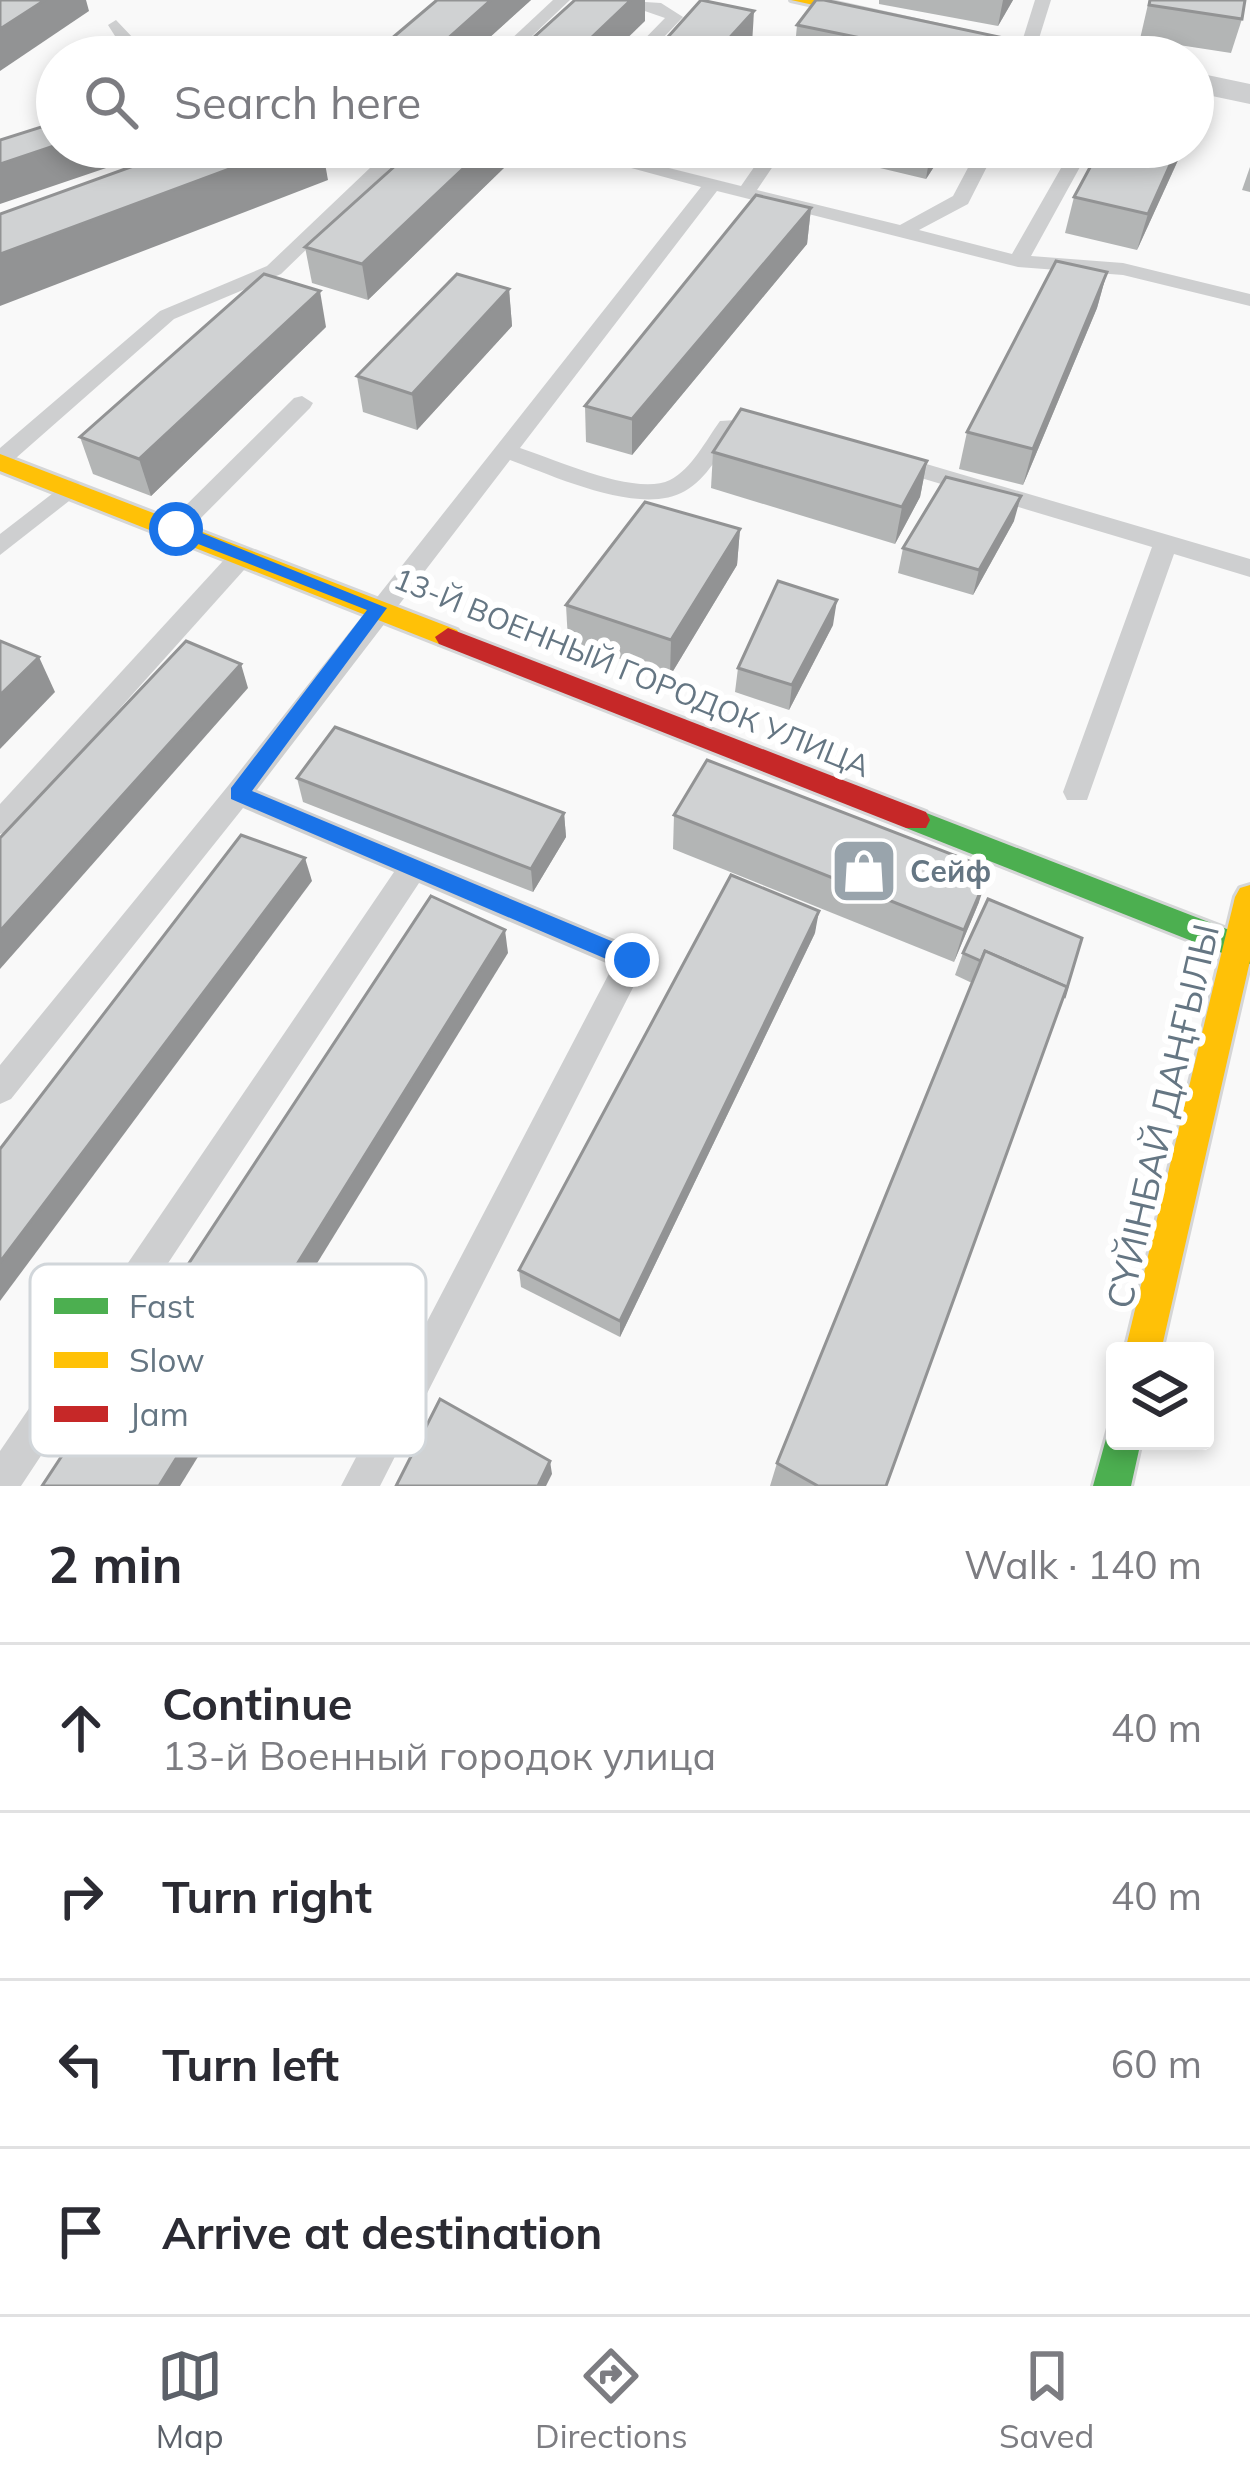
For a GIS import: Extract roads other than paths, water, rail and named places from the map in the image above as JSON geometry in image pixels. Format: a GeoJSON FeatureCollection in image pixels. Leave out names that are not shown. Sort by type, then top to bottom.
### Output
{"type":"FeatureCollection","features":[{"type":"Feature","properties":{"kind":"street"},"geometry":{"type":"LineString","coordinates":[[799,0],[971,36]]}},
{"type":"Feature","properties":{"kind":"street"},"geometry":{"type":"LineString","coordinates":[[1214,86],[1250,94]]}},
{"type":"Feature","properties":{"kind":"street","name":"13-Й ВОЕННЫЙ ГОРОДОК УЛИЦА"},"geometry":{"type":"LineString","coordinates":[[0,461],[1244,949]]}},
{"type":"Feature","properties":{"kind":"street","name":"СҮЙІНБАЙ ДАҢҒЫЛЫ"},"geometry":{"type":"LineString","coordinates":[[1145,1342],[1244,949],[1250,897]]}},
{"type":"Feature","properties":{"kind":"street"},"geometry":{"type":"LineString","coordinates":[[1112,1486],[1120,1450]]}},
{"type":"Feature","properties":{"kind":"lane"},"geometry":{"type":"LineString","coordinates":[[523,36],[562,0]]}},
{"type":"Feature","properties":{"kind":"lane"},"geometry":{"type":"LineString","coordinates":[[621,0],[661,8],[675,17],[656,36]]}},
{"type":"Feature","properties":{"kind":"lane"},"geometry":{"type":"LineString","coordinates":[[1032,36],[1043,0]]}},
{"type":"Feature","properties":{"kind":"lane"},"geometry":{"type":"LineString","coordinates":[[116,25],[123,36]]}},
{"type":"Feature","properties":{"kind":"lane"},"geometry":{"type":"LineString","coordinates":[[0,461],[167,315],[274,270],[382,168]]}},
{"type":"Feature","properties":{"kind":"lane"},"geometry":{"type":"LineString","coordinates":[[645,168],[1018,261],[1123,269],[1250,300]]}},
{"type":"Feature","properties":{"kind":"lane"},"geometry":{"type":"LineString","coordinates":[[745,193],[762,168]]}},
{"type":"Feature","properties":{"kind":"lane"},"geometry":{"type":"LineString","coordinates":[[902,232],[961,200],[976,168]]}},
{"type":"Feature","properties":{"kind":"lane"},"geometry":{"type":"LineString","coordinates":[[1018,261],[1070,168]]}},
{"type":"Feature","properties":{"kind":"lane"},"geometry":{"type":"LineString","coordinates":[[0,1089],[238,794],[378,608],[712,185]]}},
{"type":"Feature","properties":{"kind":"lane"},"geometry":{"type":"LineString","coordinates":[[176,529],[302,403]]}},
{"type":"Feature","properties":{"kind":"lane"},"geometry":{"type":"LineString","coordinates":[[506,451],[640,492],[671,489],[685,479],[728,426],[746,422],[793,433]]}},
{"type":"Feature","properties":{"kind":"lane"},"geometry":{"type":"LineString","coordinates":[[859,452],[1250,568]]}},
{"type":"Feature","properties":{"kind":"lane"},"geometry":{"type":"LineString","coordinates":[[0,547],[70,488]]}},
{"type":"Feature","properties":{"kind":"lane"},"geometry":{"type":"LineString","coordinates":[[1077,792],[1166,543]]}},
{"type":"Feature","properties":{"kind":"lane"},"geometry":{"type":"LineString","coordinates":[[0,823],[243,555]]}},
{"type":"Feature","properties":{"kind":"lane"},"geometry":{"type":"LineString","coordinates":[[238,794],[632,960],[426,1358]]}},
{"type":"Feature","properties":{"kind":"lane"},"geometry":{"type":"LineString","coordinates":[[147,1264],[415,865]]}},
{"type":"Feature","properties":{"kind":"lane"},"geometry":{"type":"LineString","coordinates":[[0,1484],[30,1439]]}},
{"type":"Feature","properties":{"kind":"lane"},"geometry":{"type":"LineString","coordinates":[[360,1486],[376,1456]]}},
{"type":"Feature","properties":{"kind":"place","name":"Сейф"},"geometry":{"type":"Point","coordinates":[864,871]}}]}
